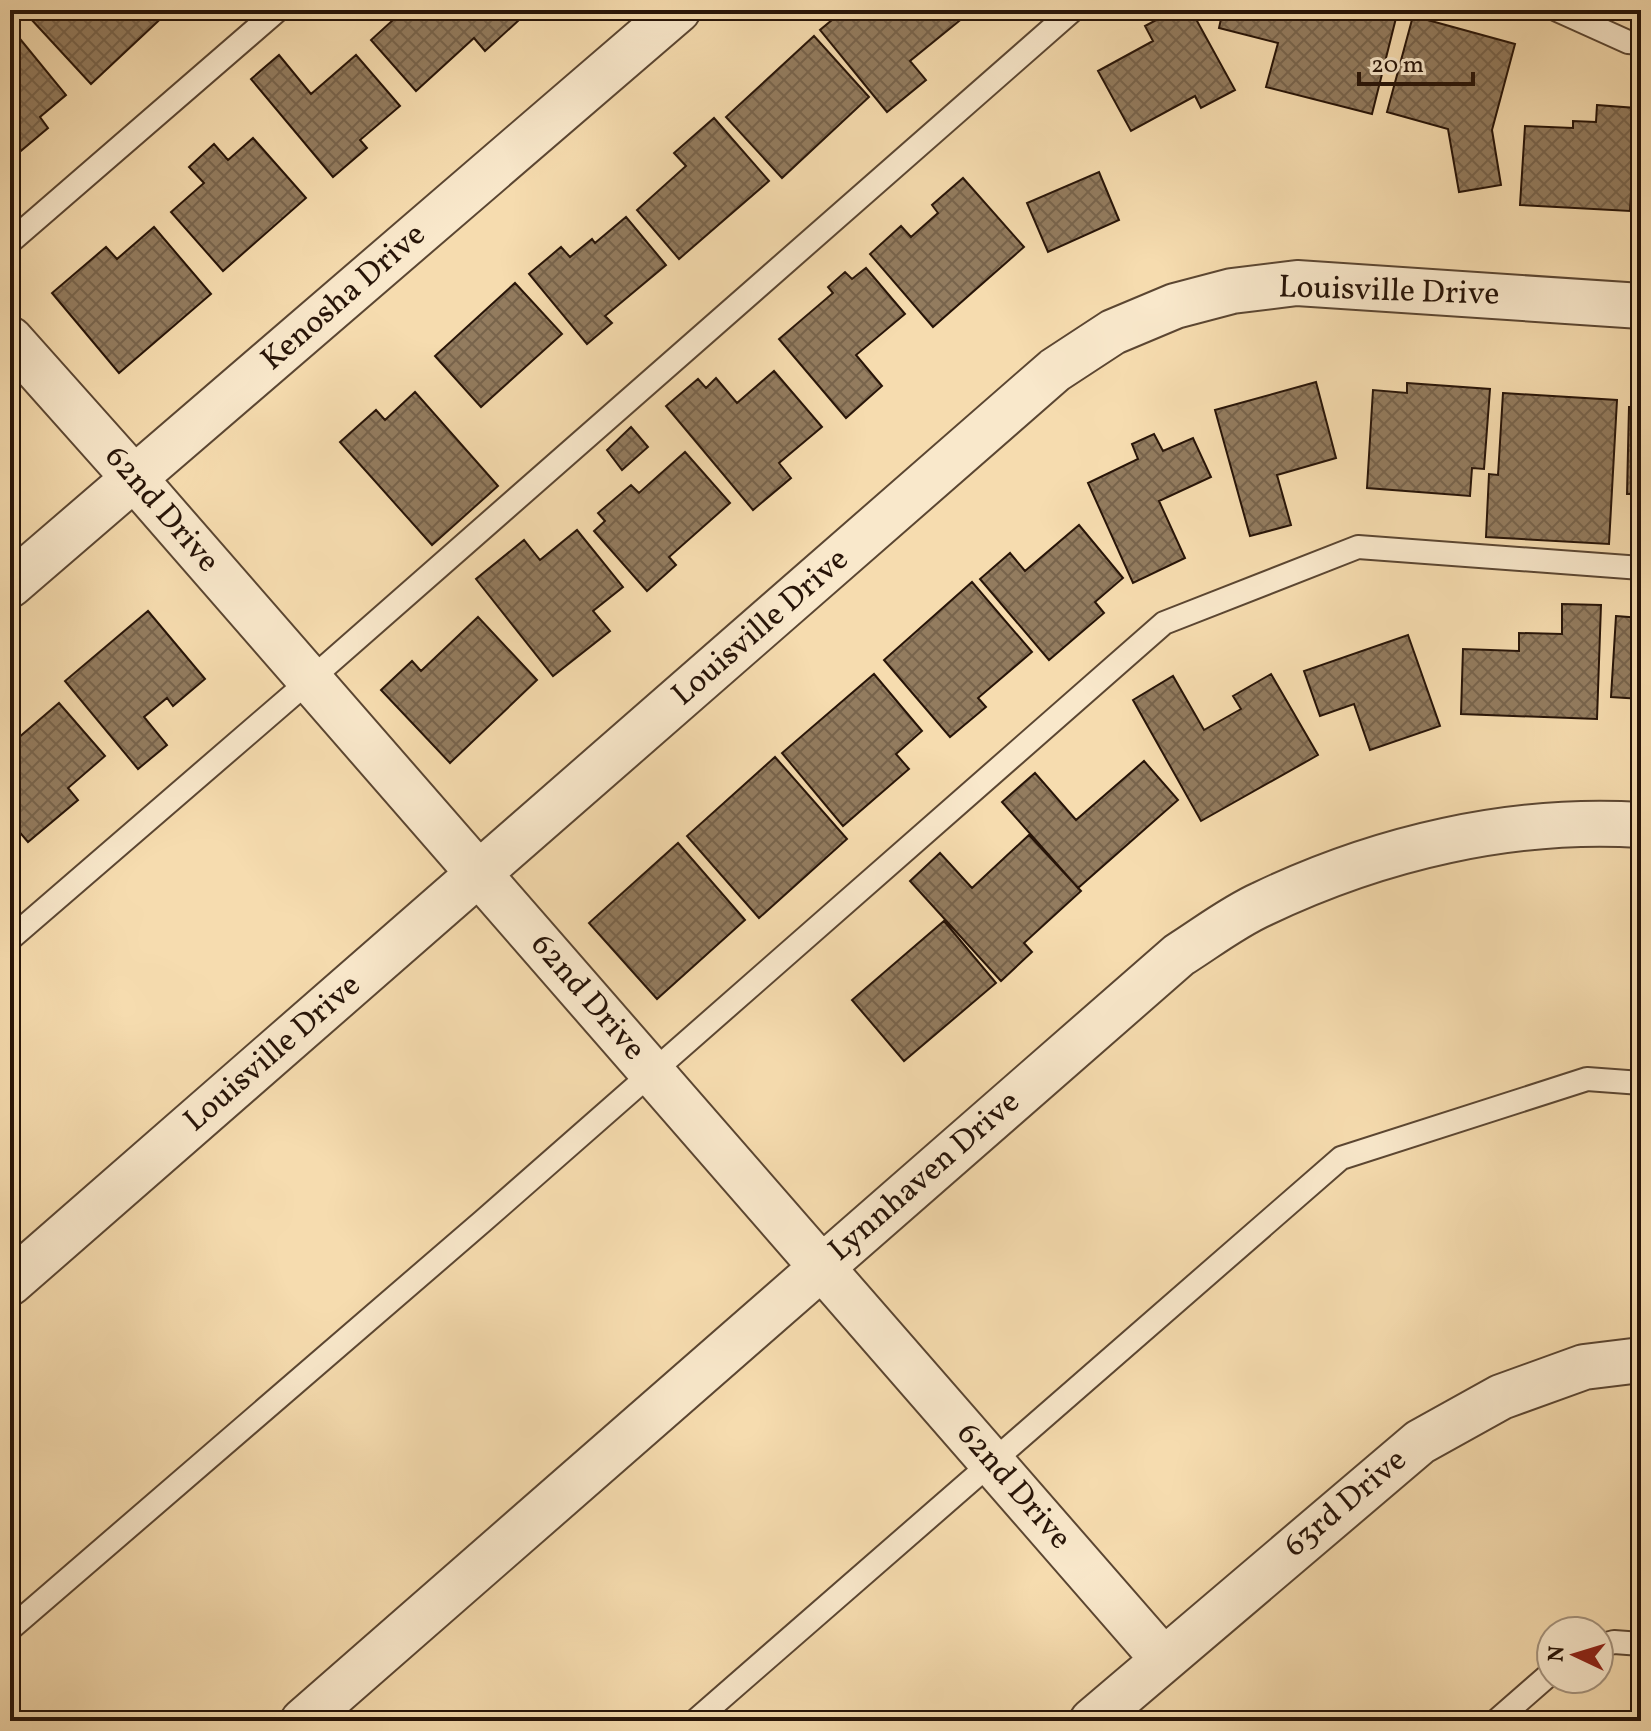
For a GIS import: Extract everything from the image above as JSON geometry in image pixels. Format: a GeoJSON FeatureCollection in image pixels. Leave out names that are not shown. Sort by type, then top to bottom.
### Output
{"type":"FeatureCollection","features":[{"type":"Feature","properties":{"kind":"street","name":"Kenosha Drive"},"geometry":{"type":"LineString","coordinates":[[10,585],[678,10]]}},
{"type":"Feature","properties":{"kind":"street","name":"Louisville Drive"},"geometry":{"type":"LineString","coordinates":[[10,1283],[1055,370],[1113,332],[1175,306],[1232,291],[1297,283],[1641,306]]}},
{"type":"Feature","properties":{"kind":"street","name":"62nd Drive"},"geometry":{"type":"LineString","coordinates":[[10,339],[1163,1659]]}},
{"type":"Feature","properties":{"kind":"street","name":"Lynnhaven Drive"},"geometry":{"type":"LineString","coordinates":[[303,1721],[1179,955],[1260,904],[1346,869],[1437,841],[1522,828],[1641,825]]}},
{"type":"Feature","properties":{"kind":"street","name":"63rd Drive"},"geometry":{"type":"LineString","coordinates":[[1092,1721],[1420,1442],[1501,1397],[1584,1367],[1641,1360]]}},
{"type":"Feature","properties":{"kind":"lane"},"geometry":{"type":"LineString","coordinates":[[10,242],[278,10]]}},
{"type":"Feature","properties":{"kind":"lane"},"geometry":{"type":"LineString","coordinates":[[10,939],[1073,10]]}},
{"type":"Feature","properties":{"kind":"lane"},"geometry":{"type":"LineString","coordinates":[[1557,10],[1628,42],[1641,43]]}},
{"type":"Feature","properties":{"kind":"lane"},"geometry":{"type":"LineString","coordinates":[[10,1629],[483,1221],[1164,623],[1358,547],[1641,568]]}},
{"type":"Feature","properties":{"kind":"lane"},"geometry":{"type":"LineString","coordinates":[[695,1721],[1341,1158],[1587,1079],[1641,1083]]}},
{"type":"Feature","properties":{"kind":"lane"},"geometry":{"type":"LineString","coordinates":[[1615,1642],[1641,1644]]}},
{"type":"Feature","properties":{"kind":"lane"},"geometry":{"type":"LineString","coordinates":[[1496,1721],[1535,1687]]}},
{"type":"Feature","properties":{"kind":"building"},"geometry":{"type":"Polygon","coordinates":[[[39,10],[170,10],[91,84],[30,18],[39,10]]]}},
{"type":"Feature","properties":{"kind":"building"},"geometry":{"type":"Polygon","coordinates":[[[404,10],[509,10],[518,21],[485,51],[474,38],[416,91],[371,40],[404,10]]]}},
{"type":"Feature","properties":{"kind":"building"},"geometry":{"type":"Polygon","coordinates":[[[844,10],[966,10],[969,13],[910,61],[926,80],[887,112],[820,30],[844,10]]]}},
{"type":"Feature","properties":{"kind":"building"},"geometry":{"type":"Polygon","coordinates":[[[1175,10],[1191,10],[1235,90],[1201,108],[1195,96],[1131,131],[1098,71],[1153,41],[1145,26],[1175,10]]]}},
{"type":"Feature","properties":{"kind":"building"},"geometry":{"type":"Polygon","coordinates":[[[1223,10],[1398,10],[1372,114],[1266,87],[1278,43],[1219,28],[1223,10]]]}},
{"type":"Feature","properties":{"kind":"building"},"geometry":{"type":"Polygon","coordinates":[[[1413,16],[1515,44],[1492,130],[1501,185],[1459,192],[1448,129],[1387,112],[1413,16]]]}},
{"type":"Feature","properties":{"kind":"building"},"geometry":{"type":"Polygon","coordinates":[[[16,34],[66,95],[40,117],[48,128],[10,160],[10,39],[16,34]]]}},
{"type":"Feature","properties":{"kind":"building"},"geometry":{"type":"Polygon","coordinates":[[[814,36],[869,97],[782,178],[726,117],[814,36]]]}},
{"type":"Feature","properties":{"kind":"building"},"geometry":{"type":"Polygon","coordinates":[[[279,55],[311,94],[356,55],[400,106],[360,140],[367,148],[333,177],[251,79],[279,55]]]}},
{"type":"Feature","properties":{"kind":"building"},"geometry":{"type":"Polygon","coordinates":[[[1597,105],[1636,108],[1630,211],[1520,205],[1525,126],[1573,128],[1573,121],[1596,122],[1597,105]]]}},
{"type":"Feature","properties":{"kind":"building"},"geometry":{"type":"Polygon","coordinates":[[[714,118],[769,181],[679,259],[637,210],[686,166],[674,153],[714,118]]]}},
{"type":"Feature","properties":{"kind":"building"},"geometry":{"type":"Polygon","coordinates":[[[253,138],[306,198],[223,271],[171,212],[204,183],[189,167],[214,144],[228,160],[253,138]]]}},
{"type":"Feature","properties":{"kind":"building"},"geometry":{"type":"Polygon","coordinates":[[[1099,172],[1119,220],[1048,252],[1027,203],[1099,172]]]}},
{"type":"Feature","properties":{"kind":"building"},"geometry":{"type":"Polygon","coordinates":[[[963,178],[1024,247],[933,327],[870,254],[901,226],[911,237],[938,213],[932,205],[963,178]]]}},
{"type":"Feature","properties":{"kind":"building"},"geometry":{"type":"Polygon","coordinates":[[[626,217],[666,265],[605,316],[612,323],[587,344],[529,274],[561,247],[570,257],[592,239],[595,243],[626,217]]]}},
{"type":"Feature","properties":{"kind":"building"},"geometry":{"type":"Polygon","coordinates":[[[154,227],[211,294],[119,373],[52,293],[106,247],[117,259],[154,227]]]}},
{"type":"Feature","properties":{"kind":"building"},"geometry":{"type":"Polygon","coordinates":[[[866,268],[905,314],[856,355],[882,386],[846,418],[779,339],[833,293],[828,287],[845,272],[852,279],[866,268]]]}},
{"type":"Feature","properties":{"kind":"building"},"geometry":{"type":"Polygon","coordinates":[[[515,283],[562,334],[481,407],[435,356],[515,283]]]}},
{"type":"Feature","properties":{"kind":"building"},"geometry":{"type":"Polygon","coordinates":[[[774,371],[822,427],[779,463],[791,478],[753,510],[666,406],[698,379],[706,388],[716,378],[737,403],[774,371]]]}},
{"type":"Feature","properties":{"kind":"building"},"geometry":{"type":"Polygon","coordinates":[[[1316,382],[1336,458],[1277,475],[1291,525],[1250,536],[1215,410],[1316,382]]]}},
{"type":"Feature","properties":{"kind":"building"},"geometry":{"type":"Polygon","coordinates":[[[1407,383],[1490,389],[1484,469],[1472,468],[1470,496],[1367,488],[1373,390],[1407,393],[1407,383]]]}},
{"type":"Feature","properties":{"kind":"building"},"geometry":{"type":"Polygon","coordinates":[[[415,392],[498,486],[432,545],[340,442],[376,410],[385,420],[415,392]]]}},
{"type":"Feature","properties":{"kind":"building"},"geometry":{"type":"Polygon","coordinates":[[[1503,393],[1617,400],[1609,544],[1486,537],[1489,474],[1498,475],[1503,393]]]}},
{"type":"Feature","properties":{"kind":"building"},"geometry":{"type":"Polygon","coordinates":[[[1629,407],[1641,407],[1641,494],[1627,494],[1629,407]]]}},
{"type":"Feature","properties":{"kind":"building"},"geometry":{"type":"Polygon","coordinates":[[[631,427],[648,447],[622,470],[607,450],[631,427]]]}},
{"type":"Feature","properties":{"kind":"building"},"geometry":{"type":"Polygon","coordinates":[[[1154,434],[1163,451],[1193,438],[1211,477],[1159,501],[1185,558],[1133,583],[1088,483],[1138,459],[1132,444],[1154,434]]]}},
{"type":"Feature","properties":{"kind":"building"},"geometry":{"type":"Polygon","coordinates":[[[685,452],[730,503],[669,557],[676,565],[647,591],[594,531],[605,521],[598,513],[631,485],[639,493],[685,452]]]}},
{"type":"Feature","properties":{"kind":"building"},"geometry":{"type":"Polygon","coordinates":[[[1079,525],[1123,578],[1095,602],[1104,613],[1049,660],[980,579],[1010,553],[1025,571],[1079,525]]]}},
{"type":"Feature","properties":{"kind":"building"},"geometry":{"type":"Polygon","coordinates":[[[577,530],[623,587],[593,611],[610,631],[553,676],[476,579],[524,540],[540,560],[577,530]]]}},
{"type":"Feature","properties":{"kind":"building"},"geometry":{"type":"Polygon","coordinates":[[[972,582],[1032,652],[978,698],[986,707],[950,737],[884,660],[972,582]]]}},
{"type":"Feature","properties":{"kind":"building"},"geometry":{"type":"Polygon","coordinates":[[[1562,604],[1601,605],[1597,719],[1461,714],[1463,649],[1519,651],[1519,633],[1562,634],[1562,604]]]}},
{"type":"Feature","properties":{"kind":"building"},"geometry":{"type":"Polygon","coordinates":[[[148,611],[205,679],[173,706],[167,698],[144,717],[167,745],[138,769],[65,681],[148,611]]]}},
{"type":"Feature","properties":{"kind":"building"},"geometry":{"type":"Polygon","coordinates":[[[1616,616],[1641,618],[1641,699],[1611,697],[1616,616]]]}},
{"type":"Feature","properties":{"kind":"building"},"geometry":{"type":"Polygon","coordinates":[[[478,617],[537,680],[450,763],[381,690],[412,661],[421,671],[478,617]]]}},
{"type":"Feature","properties":{"kind":"building"},"geometry":{"type":"Polygon","coordinates":[[[1408,635],[1440,726],[1370,750],[1354,704],[1320,716],[1304,671],[1408,635]]]}},
{"type":"Feature","properties":{"kind":"building"},"geometry":{"type":"Polygon","coordinates":[[[874,674],[922,731],[896,754],[909,769],[843,826],[782,753],[874,674]]]}},
{"type":"Feature","properties":{"kind":"building"},"geometry":{"type":"Polygon","coordinates":[[[1271,674],[1318,755],[1201,821],[1133,700],[1173,676],[1204,730],[1241,709],[1233,696],[1271,674]]]}},
{"type":"Feature","properties":{"kind":"building"},"geometry":{"type":"Polygon","coordinates":[[[59,703],[105,756],[68,788],[78,800],[28,842],[10,821],[10,745],[59,703]]]}},
{"type":"Feature","properties":{"kind":"building"},"geometry":{"type":"Polygon","coordinates":[[[775,757],[847,839],[759,918],[687,836],[775,757]]]}},
{"type":"Feature","properties":{"kind":"building"},"geometry":{"type":"Polygon","coordinates":[[[1144,761],[1178,800],[1078,888],[1002,802],[1035,773],[1076,820],[1144,761]]]}},
{"type":"Feature","properties":{"kind":"building"},"geometry":{"type":"Polygon","coordinates":[[[1029,835],[1081,891],[1024,943],[1032,952],[1001,981],[910,881],[940,853],[972,888],[1029,835]]]}},
{"type":"Feature","properties":{"kind":"building"},"geometry":{"type":"Polygon","coordinates":[[[678,843],[745,920],[657,999],[589,923],[678,843]]]}},
{"type":"Feature","properties":{"kind":"building"},"geometry":{"type":"Polygon","coordinates":[[[944,921],[996,983],[904,1061],[852,1000],[944,921]]]}}]}
